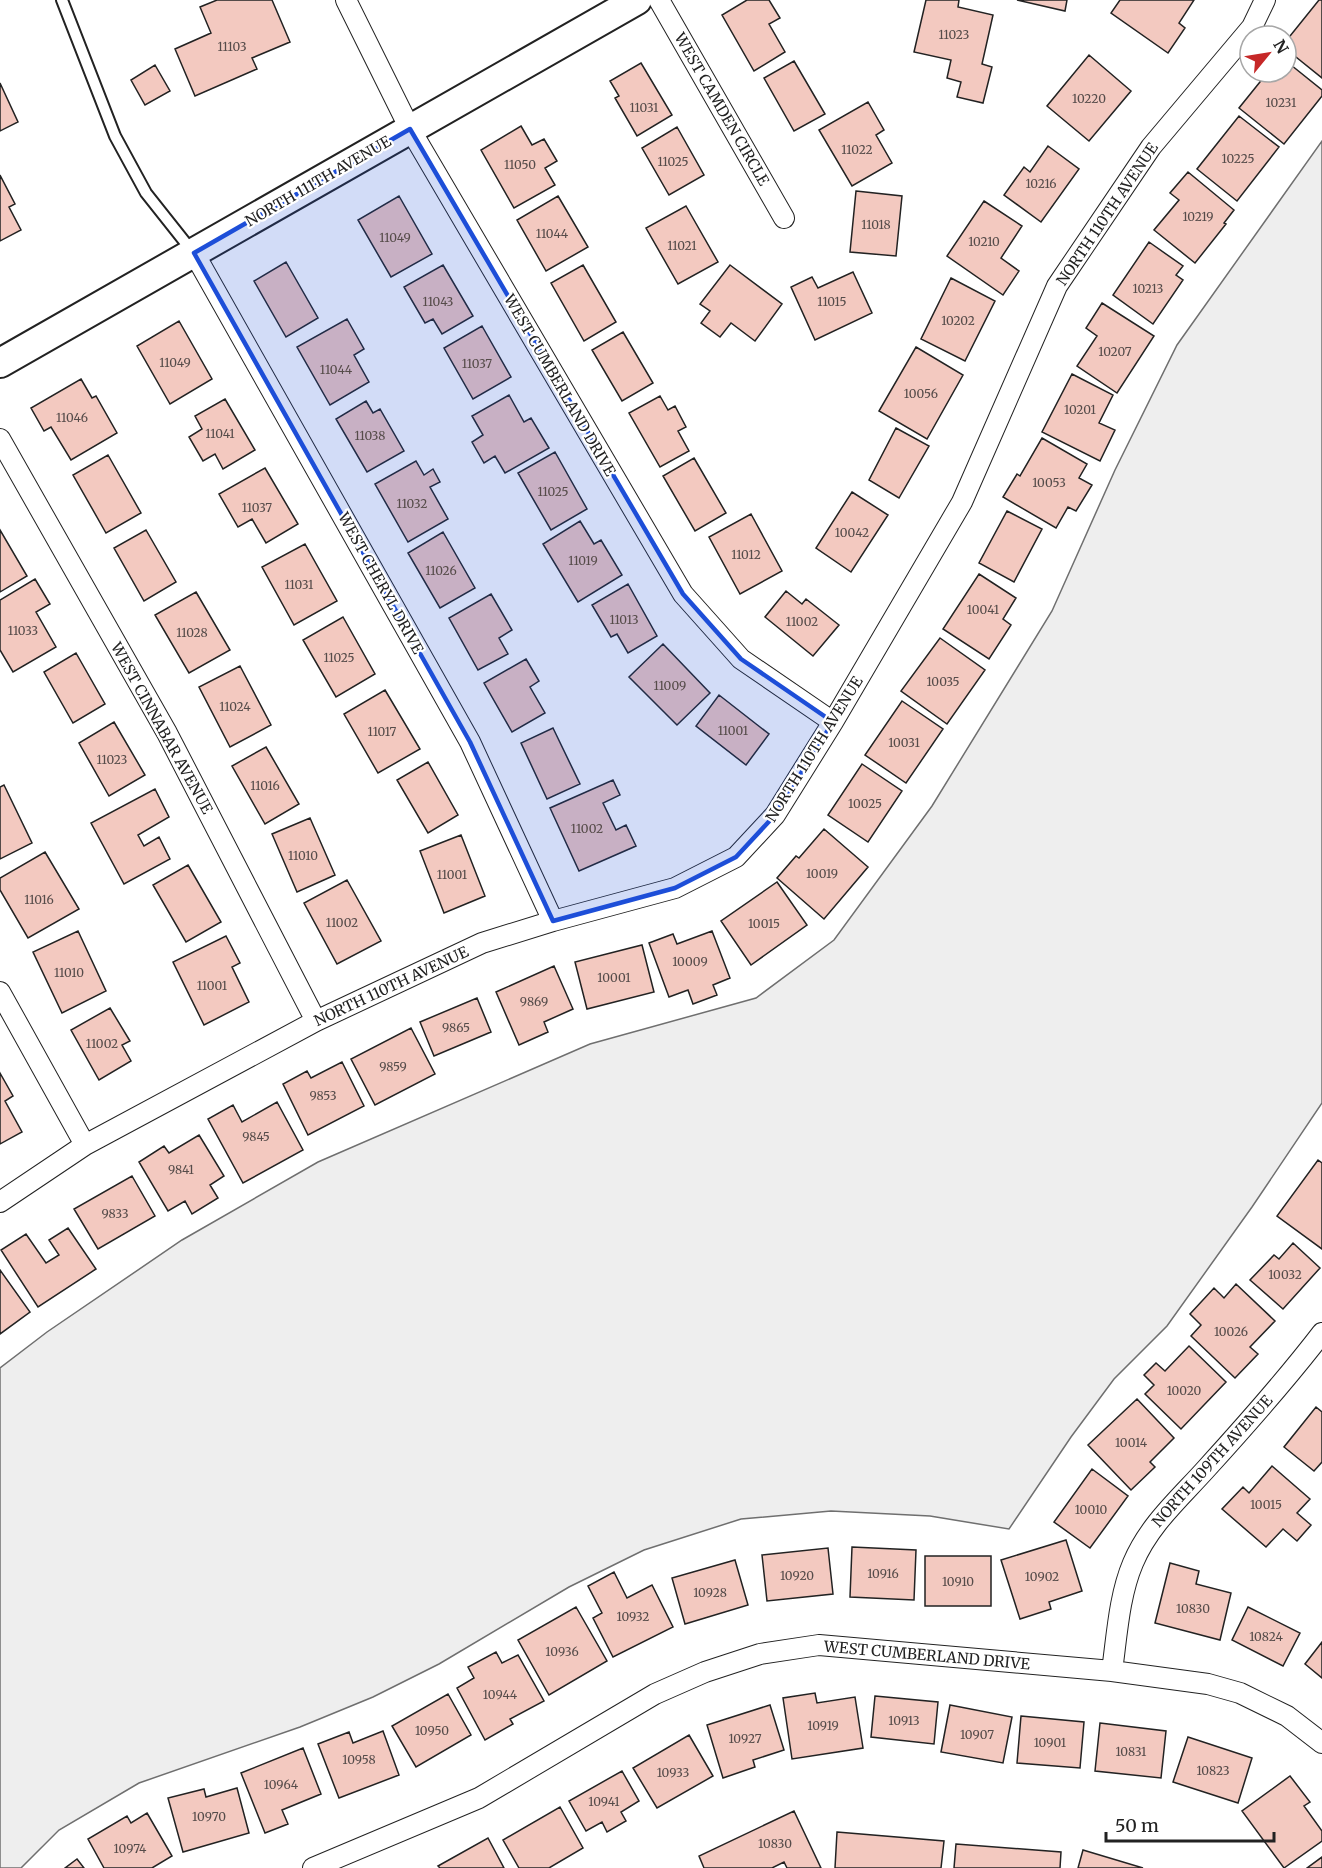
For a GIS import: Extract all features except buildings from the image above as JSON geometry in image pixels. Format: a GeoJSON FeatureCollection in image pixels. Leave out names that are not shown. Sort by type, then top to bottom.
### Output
{"type":"FeatureCollection","features":[{"type":"Feature","properties":{"kind":"street","name":"WEST CUMBERLAND DRIVE"},"geometry":{"type":"LineString","coordinates":[[346,0],[410,129],[683,594],[741,658],[833,722]]}},
{"type":"Feature","properties":{"kind":"street","name":"NORTH 111TH AVENUE"},"geometry":{"type":"LineString","coordinates":[[0,363],[637,0]]}},
{"type":"Feature","properties":{"kind":"street","name":"WEST CAMDEN CIRCLE"},"geometry":{"type":"LineString","coordinates":[[659,0],[784,218]]}},
{"type":"Feature","properties":{"kind":"street","name":"NORTH 110TH AVENUE"},"geometry":{"type":"LineString","coordinates":[[0,1202],[85,1145],[316,1021],[482,943],[675,888],[736,857],[775,815],[833,722],[962,502],[1057,286],[1151,147],[1252,27],[1266,0]]}},
{"type":"Feature","properties":{"kind":"street","name":"WEST CHERYL DRIVE"},"geometry":{"type":"LineString","coordinates":[[194,253],[470,742],[553,921]]}},
{"type":"Feature","properties":{"kind":"street","name":"WEST CINNABAR AVENUE"},"geometry":{"type":"LineString","coordinates":[[0,439],[167,733],[316,1021]]}},
{"type":"Feature","properties":{"kind":"street"},"geometry":{"type":"LineString","coordinates":[[0,992],[85,1145]]}},
{"type":"Feature","properties":{"kind":"street","name":"NORTH 109TH AVENUE"},"geometry":{"type":"LineString","coordinates":[[1112,1671],[1123,1596],[1133,1564],[1149,1532],[1301,1361],[1322,1333]]}},
{"type":"Feature","properties":{"kind":"street","name":"WEST CUMBERLAND DRIVE"},"geometry":{"type":"LineString","coordinates":[[313,1868],[479,1798],[655,1694],[705,1671],[760,1654],[819,1645],[1112,1671],[1208,1684],[1240,1693],[1287,1716],[1322,1743]]}},
{"type":"Feature","properties":{"kind":"lane"},"geometry":{"type":"LineString","coordinates":[[62,0],[115,136],[146,193],[194,253]]}},
{"type":"Feature","properties":{"kind":"highlighted area"},"geometry":{"type":"Polygon","coordinates":[[[410,129],[683,594],[741,659],[833,722],[775,815],[736,857],[675,888],[553,921],[470,742],[194,253],[410,129]]]}},
{"type":"Feature","properties":{"kind":"shaded area"},"geometry":{"type":"Polygon","coordinates":[[[1322,141],[1322,1103],[1252,1207],[1167,1326],[1114,1379],[1071,1437],[1009,1529],[930,1516],[831,1511],[741,1519],[644,1550],[569,1587],[439,1664],[373,1697],[300,1727],[139,1783],[59,1830],[21,1868],[0,1868],[0,1368],[47,1332],[182,1240],[318,1162],[590,1044],[756,998],[834,940],[932,806],[1052,611],[1115,470],[1177,345],[1322,141]]]}}]}
